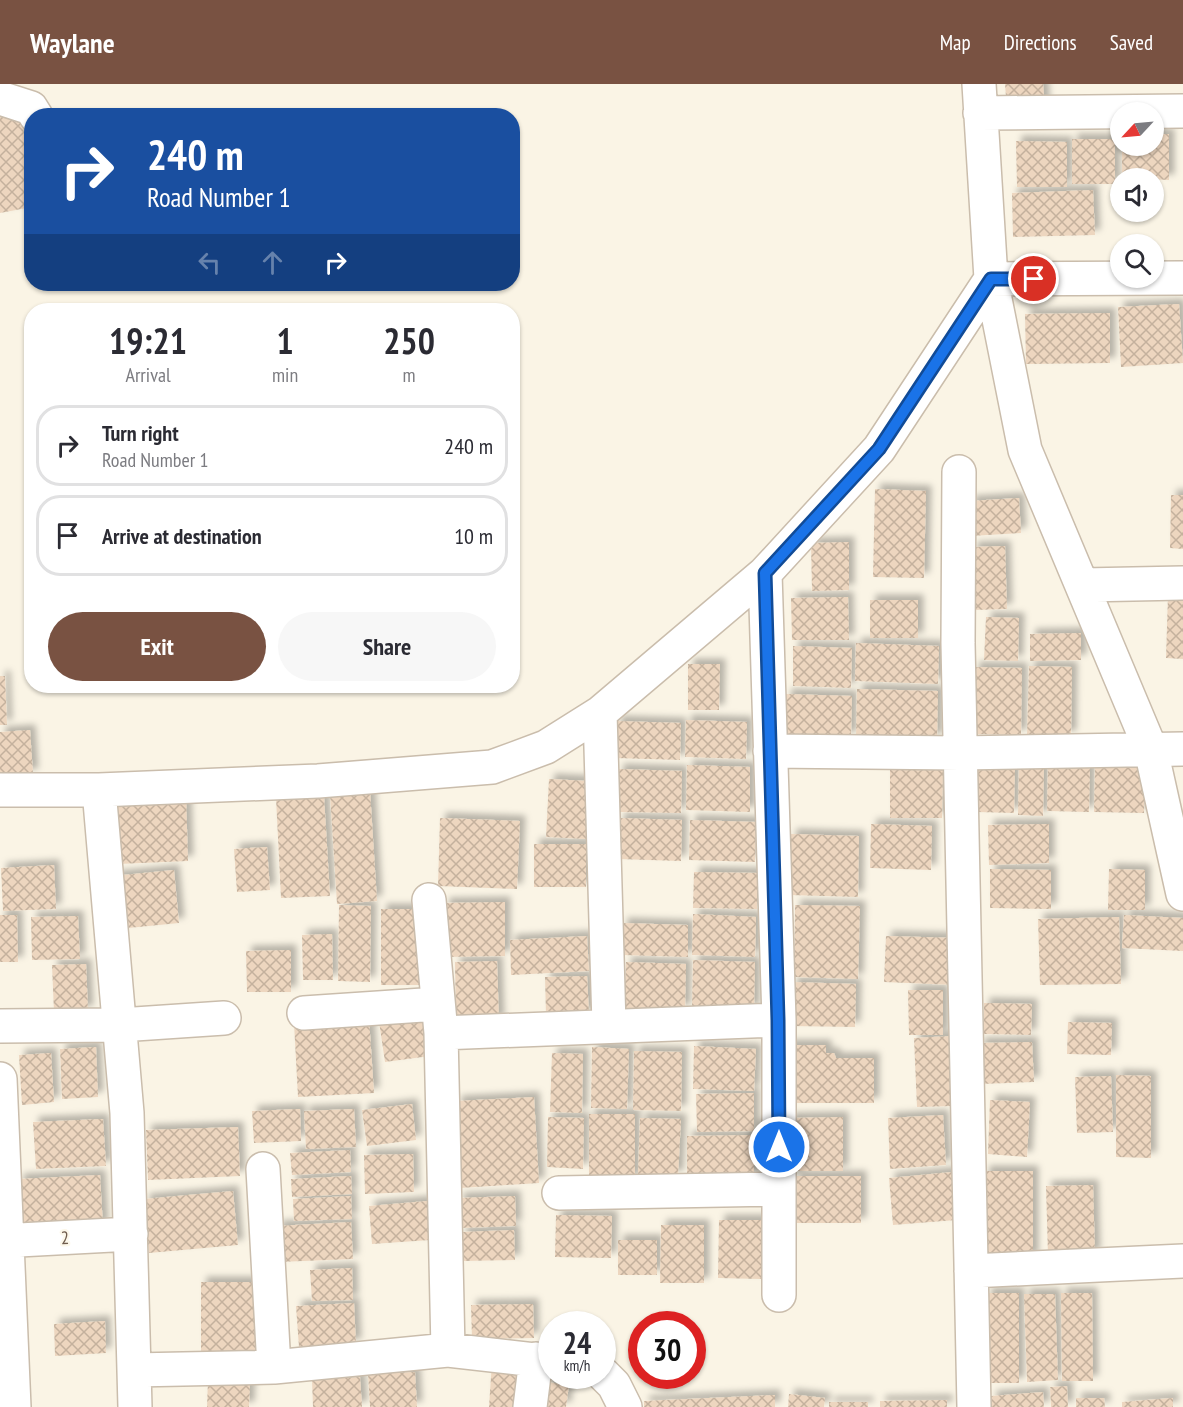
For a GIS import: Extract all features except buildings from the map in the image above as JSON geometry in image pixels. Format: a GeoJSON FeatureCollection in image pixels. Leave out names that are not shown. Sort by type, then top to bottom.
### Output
{"type":"FeatureCollection","features":[{"type":"Feature","properties":{"kind":"street"},"geometry":{"type":"LineString","coordinates":[[0,98],[31,108]]}},
{"type":"Feature","properties":{"kind":"street"},"geometry":{"type":"LineString","coordinates":[[1183,111],[979,99],[991,279],[1025,450],[1151,750],[1183,894]]}},
{"type":"Feature","properties":{"kind":"street"},"geometry":{"type":"LineString","coordinates":[[991,279],[1183,278]]}},
{"type":"Feature","properties":{"kind":"street"},"geometry":{"type":"LineString","coordinates":[[0,790],[99,790],[318,781],[492,767],[546,747],[600,714],[765,573],[879,449],[991,279]]}},
{"type":"Feature","properties":{"kind":"street"},"geometry":{"type":"LineString","coordinates":[[959,472],[960,753],[974,1407]]}},
{"type":"Feature","properties":{"kind":"street"},"geometry":{"type":"LineString","coordinates":[[765,573],[778,1020],[779,1295]]}},
{"type":"Feature","properties":{"kind":"street"},"geometry":{"type":"LineString","coordinates":[[1083,585],[1183,583]]}},
{"type":"Feature","properties":{"kind":"street"},"geometry":{"type":"LineString","coordinates":[[600,714],[609,1025]]}},
{"type":"Feature","properties":{"kind":"street"},"geometry":{"type":"LineString","coordinates":[[771,751],[960,753],[1183,749]]}},
{"type":"Feature","properties":{"kind":"street"},"geometry":{"type":"LineString","coordinates":[[99,790],[127,1113],[135,1407]]}},
{"type":"Feature","properties":{"kind":"street"},"geometry":{"type":"LineString","coordinates":[[429,900],[440,1018],[448,1350]]}},
{"type":"Feature","properties":{"kind":"street"},"geometry":{"type":"LineString","coordinates":[[304,1013],[609,1025],[778,1020]]}},
{"type":"Feature","properties":{"kind":"street"},"geometry":{"type":"LineString","coordinates":[[0,1026],[120,1025],[224,1018]]}},
{"type":"Feature","properties":{"kind":"street"},"geometry":{"type":"LineString","coordinates":[[0,1079],[4,1241],[14,1407]]}},
{"type":"Feature","properties":{"kind":"street"},"geometry":{"type":"LineString","coordinates":[[264,1169],[274,1367]]}},
{"type":"Feature","properties":{"kind":"street"},"geometry":{"type":"LineString","coordinates":[[559,1193],[779,1189]]}},
{"type":"Feature","properties":{"kind":"street","name":"2"},"geometry":{"type":"LineString","coordinates":[[4,1241],[130,1234]]}},
{"type":"Feature","properties":{"kind":"street"},"geometry":{"type":"LineString","coordinates":[[971,1271],[1183,1261]]}},
{"type":"Feature","properties":{"kind":"street"},"geometry":{"type":"LineString","coordinates":[[134,1370],[274,1367],[448,1350],[538,1359]]}},
{"type":"Feature","properties":{"kind":"street"},"geometry":{"type":"LineString","coordinates":[[530,1407],[538,1380]]}},
{"type":"Feature","properties":{"kind":"street"},"geometry":{"type":"LineString","coordinates":[[616,1389],[625,1407]]}},
{"type":"Feature","properties":{"kind":"route"},"geometry":{"type":"LineString","coordinates":[[779,1147],[778,1020],[765,573],[879,449],[991,279],[1034,279]]}}]}
